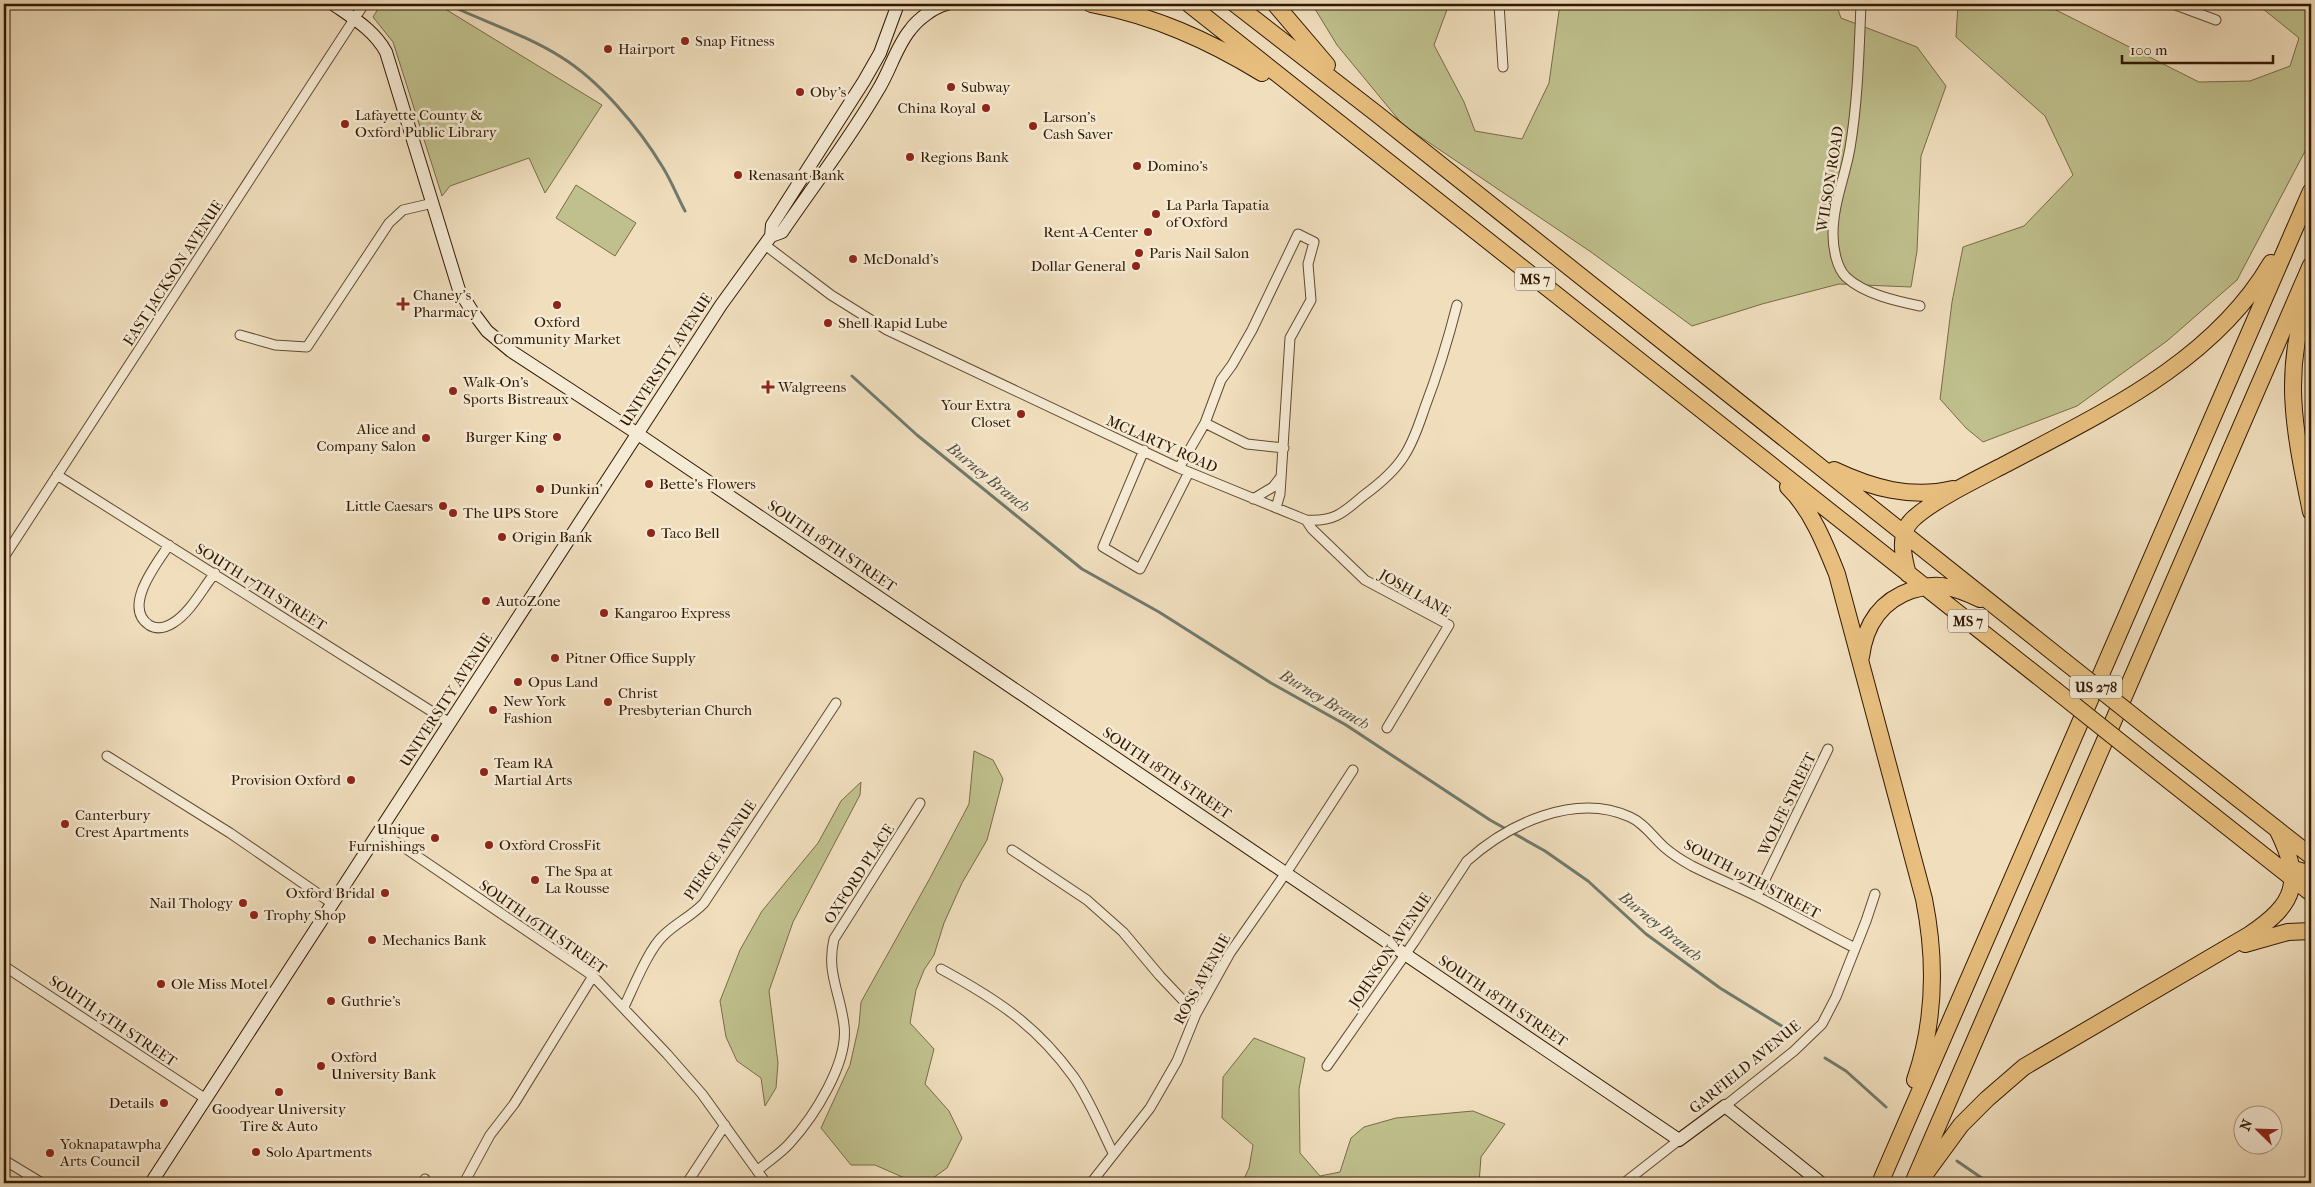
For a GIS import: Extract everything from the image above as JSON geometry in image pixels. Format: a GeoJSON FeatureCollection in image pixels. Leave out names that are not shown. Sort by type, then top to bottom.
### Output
{"type":"FeatureCollection","features":[{"type":"Feature","properties":{"kind":"highway"},"geometry":{"type":"LineString","coordinates":[[1092,4],[1127,11],[1164,23],[1194,36],[1302,93]]}},
{"type":"Feature","properties":{"kind":"highway","name":"MS 7"},"geometry":{"type":"LineString","coordinates":[[1189,4],[2272,862],[2293,874],[2311,893]]}},
{"type":"Feature","properties":{"kind":"highway","name":"MS 7"},"geometry":{"type":"LineString","coordinates":[[1235,4],[1377,114],[2010,616],[2064,662],[2311,856]]}},
{"type":"Feature","properties":{"kind":"highway"},"geometry":{"type":"LineString","coordinates":[[1275,4],[1322,61],[1377,114]]}},
{"type":"Feature","properties":{"kind":"highway"},"geometry":{"type":"LineString","coordinates":[[1908,574],[1902,553],[1910,521],[1926,509],[2140,390],[2197,351],[2226,323],[2266,273],[2308,198]]}},
{"type":"Feature","properties":{"kind":"highway","name":"US 278"},"geometry":{"type":"LineString","coordinates":[[1880,1183],[2308,198]]}},
{"type":"Feature","properties":{"kind":"highway","name":"US 278"},"geometry":{"type":"LineString","coordinates":[[1913,1183],[2311,265]]}},
{"type":"Feature","properties":{"kind":"highway"},"geometry":{"type":"LineString","coordinates":[[2311,288],[2301,317],[2292,384],[2296,438],[2311,512]]}},
{"type":"Feature","properties":{"kind":"highway"},"geometry":{"type":"LineString","coordinates":[[1745,446],[1792,490],[1826,547],[1837,574],[1924,899],[1931,949],[1932,975],[1927,1039],[1898,1142]]}},
{"type":"Feature","properties":{"kind":"highway"},"geometry":{"type":"LineString","coordinates":[[1810,459],[1846,476],[1900,493],[1942,492],[1965,487]]}},
{"type":"Feature","properties":{"kind":"highway"},"geometry":{"type":"LineString","coordinates":[[1860,664],[1863,640],[1878,611],[1892,598],[1924,586],[1946,586],[1958,590],[1979,598],[2010,616]]}},
{"type":"Feature","properties":{"kind":"highway"},"geometry":{"type":"LineString","coordinates":[[1918,1183],[1962,1125],[1987,1099],[2024,1067],[2219,953],[2265,924],[2279,912],[2286,901],[2293,874],[2287,849],[2277,829]]}},
{"type":"Feature","properties":{"kind":"highway"},"geometry":{"type":"LineString","coordinates":[[2293,874],[2311,874]]}},
{"type":"Feature","properties":{"kind":"highway"},"geometry":{"type":"LineString","coordinates":[[2219,953],[2288,932],[2311,931]]}},
{"type":"Feature","properties":{"kind":"street","name":"SOUTH 18TH STREET"},"geometry":{"type":"LineString","coordinates":[[333,4],[380,40],[386,52],[459,290],[487,331],[511,351],[638,434],[1679,1140]]}},
{"type":"Feature","properties":{"kind":"street","name":"EAST JACKSON AVENUE"},"geometry":{"type":"LineString","coordinates":[[4,557],[364,4]]}},
{"type":"Feature","properties":{"kind":"street","name":"UNIVERSITY AVENUE"},"geometry":{"type":"LineString","coordinates":[[151,1183],[721,306],[768,240],[772,225],[880,53],[898,4]]}},
{"type":"Feature","properties":{"kind":"street"},"geometry":{"type":"LineString","coordinates":[[1499,4],[1503,67]]}},
{"type":"Feature","properties":{"kind":"street","name":"WILSON ROAD"},"geometry":{"type":"LineString","coordinates":[[1861,4],[1858,80],[1850,149],[1838,192],[1833,234],[1835,255],[1845,276],[1859,287],[1898,301],[1920,306]]}},
{"type":"Feature","properties":{"kind":"street"},"geometry":{"type":"LineString","coordinates":[[2173,4],[2216,20]]}},
{"type":"Feature","properties":{"kind":"street","name":"UNIVERSITY AVENUE"},"geometry":{"type":"LineString","coordinates":[[768,240],[782,232],[827,170],[878,91],[905,36],[912,27],[938,5]]}},
{"type":"Feature","properties":{"kind":"street"},"geometry":{"type":"LineString","coordinates":[[240,335],[275,345],[306,347],[389,223],[403,210],[433,203]]}},
{"type":"Feature","properties":{"kind":"street"},"geometry":{"type":"LineString","coordinates":[[1178,468],[1205,423],[1221,380],[1252,330],[1298,234],[1314,242],[1308,264],[1311,300],[1290,338],[1284,448],[1280,494],[1276,508]]}},
{"type":"Feature","properties":{"kind":"street","name":"MCLARTY ROAD"},"geometry":{"type":"LineString","coordinates":[[768,240],[831,295],[887,330],[1067,416],[1144,450],[1178,468],[1306,520],[1323,521],[1335,518],[1377,485],[1404,457],[1412,442],[1445,355],[1457,305]]}},
{"type":"Feature","properties":{"kind":"street"},"geometry":{"type":"LineString","coordinates":[[1205,423],[1247,444],[1284,448]]}},
{"type":"Feature","properties":{"kind":"street"},"geometry":{"type":"LineString","coordinates":[[1144,450],[1103,547],[1140,569],[1189,472]]}},
{"type":"Feature","properties":{"kind":"street","name":"SOUTH 17TH STREET"},"geometry":{"type":"LineString","coordinates":[[57,475],[450,723]]}},
{"type":"Feature","properties":{"kind":"street"},"geometry":{"type":"LineString","coordinates":[[1253,499],[1273,488],[1280,478]]}},
{"type":"Feature","properties":{"kind":"street","name":"JOSH LANE"},"geometry":{"type":"LineString","coordinates":[[1306,520],[1312,529],[1365,580],[1449,626],[1387,728]]}},
{"type":"Feature","properties":{"kind":"street"},"geometry":{"type":"LineString","coordinates":[[169,545],[141,590],[139,611],[143,621],[152,627],[160,629],[174,622],[188,609],[215,573]]}},
{"type":"Feature","properties":{"kind":"street","name":"PIERCE AVENUE"},"geometry":{"type":"LineString","coordinates":[[624,1007],[662,936],[691,916],[704,903],[836,703]]}},
{"type":"Feature","properties":{"kind":"street","name":"WOLFE STREET"},"geometry":{"type":"LineString","coordinates":[[1757,896],[1828,750]]}},
{"type":"Feature","properties":{"kind":"street"},"geometry":{"type":"LineString","coordinates":[[107,756],[230,833],[333,904]]}},
{"type":"Feature","properties":{"kind":"street","name":"ROSS AVENUE"},"geometry":{"type":"LineString","coordinates":[[1113,1153],[1150,1108],[1177,1061],[1196,1014],[1230,953],[1286,873],[1353,770]]}},
{"type":"Feature","properties":{"kind":"street","name":"OXFORD PLACE"},"geometry":{"type":"LineString","coordinates":[[757,1171],[788,1145],[808,1120],[839,1062],[844,1046],[845,1028],[842,1007],[831,969],[830,956],[834,939],[920,803]]}},
{"type":"Feature","properties":{"kind":"street","name":"SOUTH 19TH STREET"},"geometry":{"type":"LineString","coordinates":[[1478,851],[1520,825],[1540,816],[1582,808],[1609,810],[1631,817],[1648,830],[1665,848],[1691,865],[1757,896],[1855,948]]}},
{"type":"Feature","properties":{"kind":"street","name":"SOUTH 16TH STREET"},"geometry":{"type":"LineString","coordinates":[[380,830],[593,976],[624,1007],[702,1094],[766,1183]]}},
{"type":"Feature","properties":{"kind":"street"},"geometry":{"type":"LineString","coordinates":[[1012,850],[1084,898],[1123,932],[1160,976],[1196,1014]]}},
{"type":"Feature","properties":{"kind":"street","name":"JOHNSON AVENUE"},"geometry":{"type":"LineString","coordinates":[[1326,1066],[1405,954],[1467,861],[1478,851]]}},
{"type":"Feature","properties":{"kind":"street","name":"GARFIELD AVENUE"},"geometry":{"type":"LineString","coordinates":[[1624,1183],[1794,1051],[1822,1024],[1836,997],[1875,894]]}},
{"type":"Feature","properties":{"kind":"street","name":"SOUTH 15TH STREET"},"geometry":{"type":"LineString","coordinates":[[4,966],[206,1099]]}},
{"type":"Feature","properties":{"kind":"street"},"geometry":{"type":"LineString","coordinates":[[941,969],[987,994],[1017,1015],[1050,1048],[1074,1077],[1113,1153],[1091,1183]]}},
{"type":"Feature","properties":{"kind":"street"},"geometry":{"type":"LineString","coordinates":[[464,1183],[490,1136],[514,1104],[593,976]]}},
{"type":"Feature","properties":{"kind":"street"},"geometry":{"type":"LineString","coordinates":[[1725,1106],[1819,1183]]}},
{"type":"Feature","properties":{"kind":"street"},"geometry":{"type":"LineString","coordinates":[[687,1183],[725,1125]]}},
{"type":"Feature","properties":{"kind":"street"},"geometry":{"type":"LineString","coordinates":[[4,1160],[42,1183]]}},
{"type":"Feature","properties":{"kind":"green space"},"geometry":{"type":"Polygon","coordinates":[[[381,4],[437,4],[602,105],[545,193],[529,158],[450,186],[442,196],[393,42],[373,17],[381,4]]]}},
{"type":"Feature","properties":{"kind":"green space"},"geometry":{"type":"Polygon","coordinates":[[[1312,4],[1449,4],[1434,45],[1464,102],[1475,131],[1522,139],[1549,83],[1560,4],[1836,4],[1841,18],[1917,47],[1946,86],[1921,156],[1917,251],[1911,287],[1839,284],[1762,304],[1692,326],[1591,252],[1403,125],[1337,45],[1312,4]]]}},
{"type":"Feature","properties":{"kind":"green space"},"geometry":{"type":"Polygon","coordinates":[[[1958,4],[2044,4],[2199,82],[2250,81],[2290,66],[2299,38],[2257,4],[2311,4],[2311,140],[2237,280],[2167,341],[2077,406],[1983,442],[1966,428],[1940,399],[1952,302],[1963,247],[2024,226],[2073,175],[2045,116],[1956,37],[1958,4]]]}},
{"type":"Feature","properties":{"kind":"green space"},"geometry":{"type":"Polygon","coordinates":[[[576,185],[636,223],[615,256],[556,218],[576,185]]]}},
{"type":"Feature","properties":{"kind":"green space"},"geometry":{"type":"Polygon","coordinates":[[[974,751],[993,760],[1003,779],[987,840],[962,883],[944,923],[934,955],[924,970],[916,990],[910,1023],[934,1049],[925,1084],[949,1111],[962,1138],[947,1168],[926,1183],[916,1183],[875,1165],[851,1165],[821,1128],[850,1065],[859,1025],[861,1002],[969,804],[974,751]]]}},
{"type":"Feature","properties":{"kind":"green space"},"geometry":{"type":"Polygon","coordinates":[[[861,782],[860,795],[793,922],[769,991],[778,1063],[776,1088],[765,1106],[761,1078],[737,1061],[726,1037],[720,1001],[740,950],[762,911],[818,843],[841,801],[861,782]]]}},
{"type":"Feature","properties":{"kind":"green space"},"geometry":{"type":"Polygon","coordinates":[[[1254,1038],[1305,1058],[1299,1089],[1300,1153],[1320,1176],[1340,1172],[1351,1138],[1364,1127],[1396,1118],[1473,1111],[1505,1124],[1481,1157],[1479,1183],[1242,1183],[1249,1168],[1253,1145],[1222,1118],[1223,1077],[1254,1038]]]}},
{"type":"Feature","properties":{"kind":"waterway","name":"Burney Branch"},"geometry":{"type":"LineString","coordinates":[[447,4],[548,49],[576,67],[590,79],[617,106],[653,151],[685,211]]}},
{"type":"Feature","properties":{"kind":"waterway","name":"Burney Branch"},"geometry":{"type":"LineString","coordinates":[[852,376],[917,435],[1082,569],[1159,612],[1271,683],[1346,725],[1490,820],[1545,851],[1588,881],[1646,934],[1720,988],[1793,1033]]}},
{"type":"Feature","properties":{"kind":"waterway","name":"Burney Branch"},"geometry":{"type":"LineString","coordinates":[[1825,1058],[1846,1071],[1886,1107]]}},
{"type":"Feature","properties":{"kind":"waterway","name":"Burney Branch"},"geometry":{"type":"LineString","coordinates":[[1957,1161],[1989,1183]]}},
{"type":"Feature","properties":{"kind":"place","name":"Snap Fitness"},"geometry":{"type":"Point","coordinates":[685,41]}},
{"type":"Feature","properties":{"kind":"place","name":"Hairport"},"geometry":{"type":"Point","coordinates":[608,49]}},
{"type":"Feature","properties":{"kind":"place","name":"Subway"},"geometry":{"type":"Point","coordinates":[951,87]}},
{"type":"Feature","properties":{"kind":"place","name":"Oby's"},"geometry":{"type":"Point","coordinates":[800,92]}},
{"type":"Feature","properties":{"kind":"place","name":"China Royal"},"geometry":{"type":"Point","coordinates":[986,108]}},
{"type":"Feature","properties":{"kind":"place","name":"Lafayette County & Oxford Public Library"},"geometry":{"type":"Point","coordinates":[345,124]}},
{"type":"Feature","properties":{"kind":"place","name":"Larson's Cash Saver"},"geometry":{"type":"Point","coordinates":[1033,126]}},
{"type":"Feature","properties":{"kind":"place","name":"Regions Bank"},"geometry":{"type":"Point","coordinates":[910,157]}},
{"type":"Feature","properties":{"kind":"place","name":"Domino's"},"geometry":{"type":"Point","coordinates":[1137,166]}},
{"type":"Feature","properties":{"kind":"place","name":"Renasant Bank"},"geometry":{"type":"Point","coordinates":[738,175]}},
{"type":"Feature","properties":{"kind":"place","name":"La Parla Tapatia of Oxford"},"geometry":{"type":"Point","coordinates":[1156,214]}},
{"type":"Feature","properties":{"kind":"place","name":"Rent-A-Center"},"geometry":{"type":"Point","coordinates":[1148,232]}},
{"type":"Feature","properties":{"kind":"place","name":"Paris Nail Salon"},"geometry":{"type":"Point","coordinates":[1139,253]}},
{"type":"Feature","properties":{"kind":"place","name":"McDonald's"},"geometry":{"type":"Point","coordinates":[853,259]}},
{"type":"Feature","properties":{"kind":"place","name":"Dollar General"},"geometry":{"type":"Point","coordinates":[1136,266]}},
{"type":"Feature","properties":{"kind":"place","name":"Chaney's Pharmacy"},"geometry":{"type":"Point","coordinates":[403,304]}},
{"type":"Feature","properties":{"kind":"place","name":"Oxford Community Market"},"geometry":{"type":"Point","coordinates":[557,305]}},
{"type":"Feature","properties":{"kind":"place","name":"Shell Rapid Lube"},"geometry":{"type":"Point","coordinates":[828,323]}},
{"type":"Feature","properties":{"kind":"place","name":"Walgreens"},"geometry":{"type":"Point","coordinates":[768,387]}},
{"type":"Feature","properties":{"kind":"place","name":"Walk-On's Sports Bistreaux"},"geometry":{"type":"Point","coordinates":[453,391]}},
{"type":"Feature","properties":{"kind":"place","name":"Your Extra Closet"},"geometry":{"type":"Point","coordinates":[1021,414]}},
{"type":"Feature","properties":{"kind":"place","name":"Burger King"},"geometry":{"type":"Point","coordinates":[557,437]}},
{"type":"Feature","properties":{"kind":"place","name":"Alice and Company Salon"},"geometry":{"type":"Point","coordinates":[426,438]}},
{"type":"Feature","properties":{"kind":"place","name":"Bette's Flowers"},"geometry":{"type":"Point","coordinates":[649,484]}},
{"type":"Feature","properties":{"kind":"place","name":"Dunkin'"},"geometry":{"type":"Point","coordinates":[540,489]}},
{"type":"Feature","properties":{"kind":"place","name":"Little Caesars"},"geometry":{"type":"Point","coordinates":[443,506]}},
{"type":"Feature","properties":{"kind":"place","name":"The UPS Store"},"geometry":{"type":"Point","coordinates":[453,513]}},
{"type":"Feature","properties":{"kind":"place","name":"Taco Bell"},"geometry":{"type":"Point","coordinates":[651,533]}},
{"type":"Feature","properties":{"kind":"place","name":"Origin Bank"},"geometry":{"type":"Point","coordinates":[502,537]}},
{"type":"Feature","properties":{"kind":"place","name":"AutoZone"},"geometry":{"type":"Point","coordinates":[486,601]}},
{"type":"Feature","properties":{"kind":"place","name":"Kangaroo Express"},"geometry":{"type":"Point","coordinates":[604,613]}},
{"type":"Feature","properties":{"kind":"place","name":"Pitner Office Supply"},"geometry":{"type":"Point","coordinates":[555,658]}},
{"type":"Feature","properties":{"kind":"place","name":"Opus Land"},"geometry":{"type":"Point","coordinates":[518,682]}},
{"type":"Feature","properties":{"kind":"place","name":"Christ Presbyterian Church"},"geometry":{"type":"Point","coordinates":[608,702]}},
{"type":"Feature","properties":{"kind":"place","name":"New York Fashion"},"geometry":{"type":"Point","coordinates":[493,710]}},
{"type":"Feature","properties":{"kind":"place","name":"Team RA Martial Arts"},"geometry":{"type":"Point","coordinates":[484,772]}},
{"type":"Feature","properties":{"kind":"place","name":"Provision Oxford"},"geometry":{"type":"Point","coordinates":[351,780]}},
{"type":"Feature","properties":{"kind":"place","name":"Canterbury Crest Apartments"},"geometry":{"type":"Point","coordinates":[65,824]}},
{"type":"Feature","properties":{"kind":"place","name":"Unique Furnishings"},"geometry":{"type":"Point","coordinates":[435,838]}},
{"type":"Feature","properties":{"kind":"place","name":"Oxford CrossFit"},"geometry":{"type":"Point","coordinates":[489,845]}},
{"type":"Feature","properties":{"kind":"place","name":"The Spa at La Rousse"},"geometry":{"type":"Point","coordinates":[535,880]}},
{"type":"Feature","properties":{"kind":"place","name":"Oxford Bridal"},"geometry":{"type":"Point","coordinates":[385,893]}},
{"type":"Feature","properties":{"kind":"place","name":"Nail Thology"},"geometry":{"type":"Point","coordinates":[243,903]}},
{"type":"Feature","properties":{"kind":"place","name":"Trophy Shop"},"geometry":{"type":"Point","coordinates":[254,915]}},
{"type":"Feature","properties":{"kind":"place","name":"Mechanics Bank"},"geometry":{"type":"Point","coordinates":[372,940]}},
{"type":"Feature","properties":{"kind":"place","name":"Ole Miss Motel"},"geometry":{"type":"Point","coordinates":[161,984]}},
{"type":"Feature","properties":{"kind":"place","name":"Guthrie's"},"geometry":{"type":"Point","coordinates":[331,1001]}},
{"type":"Feature","properties":{"kind":"place","name":"Oxford University Bank"},"geometry":{"type":"Point","coordinates":[321,1066]}},
{"type":"Feature","properties":{"kind":"place","name":"Goodyear University Tire & Auto"},"geometry":{"type":"Point","coordinates":[279,1092]}},
{"type":"Feature","properties":{"kind":"place","name":"Details"},"geometry":{"type":"Point","coordinates":[164,1103]}},
{"type":"Feature","properties":{"kind":"place","name":"Solo Apartments"},"geometry":{"type":"Point","coordinates":[256,1152]}},
{"type":"Feature","properties":{"kind":"place","name":"Yoknapatawpha Arts Council"},"geometry":{"type":"Point","coordinates":[50,1153]}}]}
